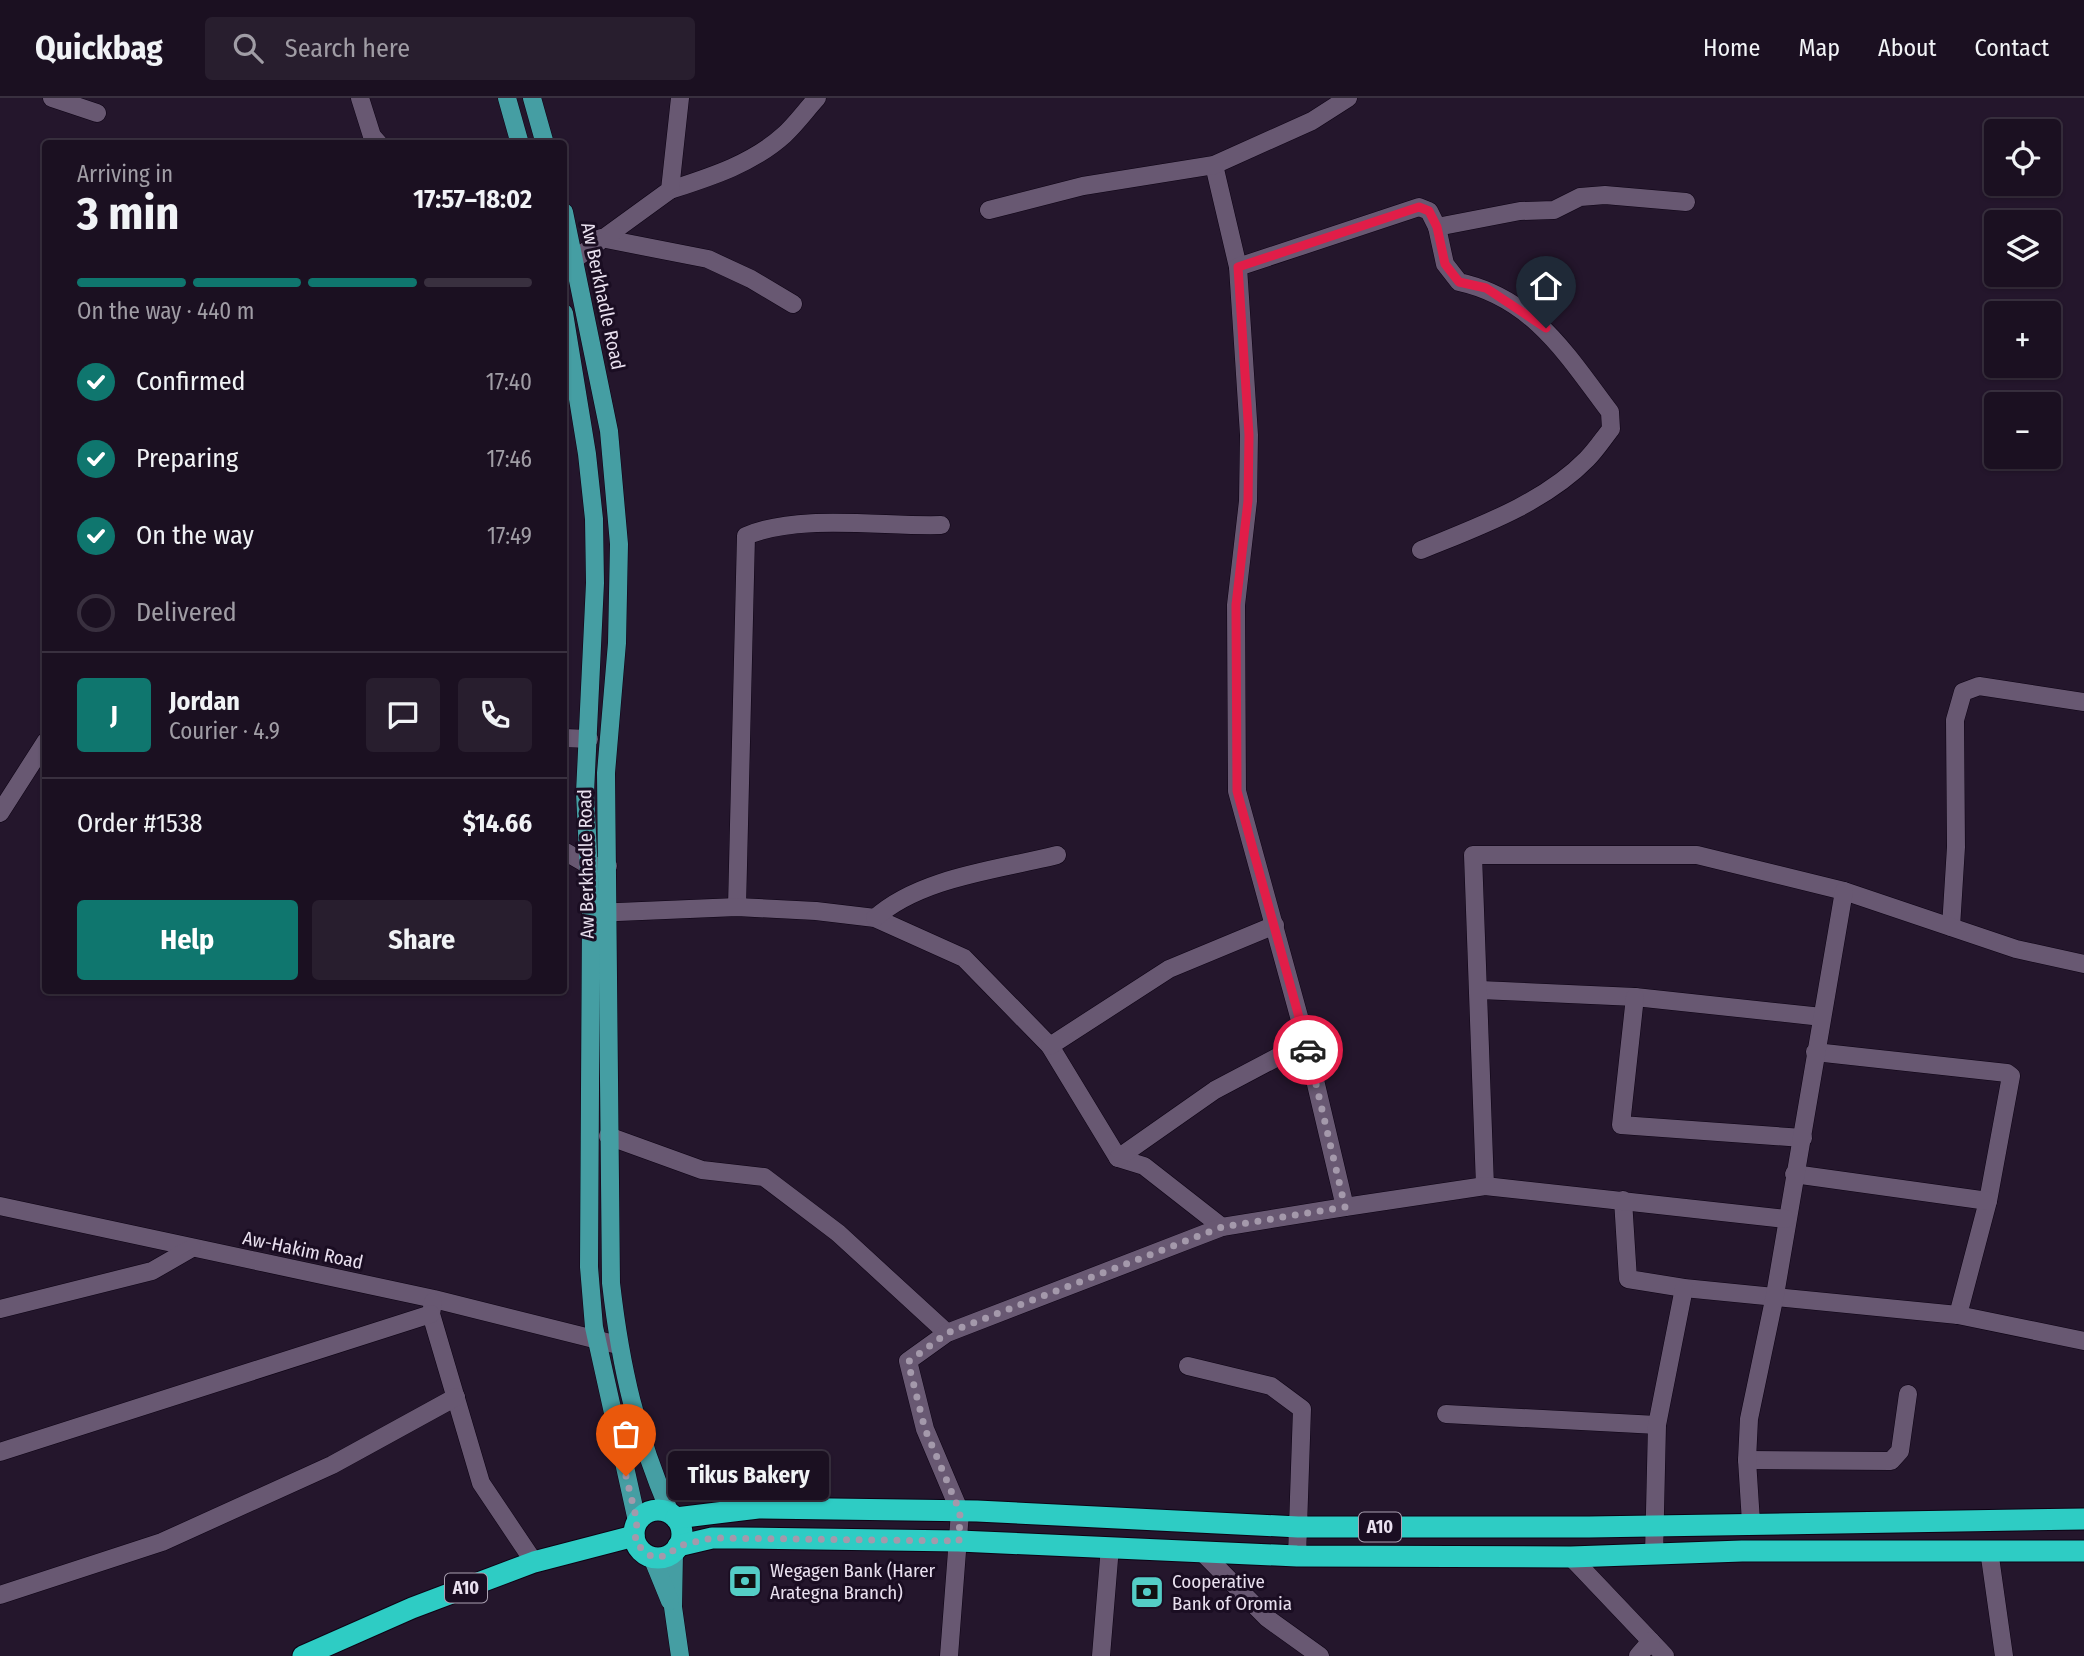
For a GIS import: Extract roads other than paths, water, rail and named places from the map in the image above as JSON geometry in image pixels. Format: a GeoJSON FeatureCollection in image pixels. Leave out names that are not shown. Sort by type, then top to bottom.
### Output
{"type":"FeatureCollection","features":[{"type":"Feature","properties":{"kind":"highway","name":"A10"},"geometry":{"type":"LineString","coordinates":[[673,1515],[758,1508],[960,1512],[1298,1527],[1656,1526],[1751,1522],[2084,1519]]}},
{"type":"Feature","properties":{"kind":"highway"},"geometry":{"type":"LineString","coordinates":[[648,1511],[673,1515],[682,1531],[676,1549],[652,1557],[640,1549],[635,1528],[648,1511]]}},
{"type":"Feature","properties":{"kind":"highway","name":"A10"},"geometry":{"type":"LineString","coordinates":[[303,1656],[412,1608],[534,1562],[635,1528]]}},
{"type":"Feature","properties":{"kind":"highway","name":"A10"},"geometry":{"type":"LineString","coordinates":[[676,1549],[712,1538],[959,1541],[1297,1556],[1571,1557],[1742,1551],[2084,1550]]}},
{"type":"Feature","properties":{"kind":"main road"},"geometry":{"type":"LineString","coordinates":[[507,98],[519,140]]}},
{"type":"Feature","properties":{"kind":"main road"},"geometry":{"type":"LineString","coordinates":[[532,98],[544,140]]}},
{"type":"Feature","properties":{"kind":"main road","name":"Aw Berkhadle Road"},"geometry":{"type":"LineString","coordinates":[[567,225],[606,419],[616,496],[618,630],[599,866],[611,1283],[618,1345],[645,1454],[673,1515]]}},
{"type":"Feature","properties":{"kind":"main road","name":"Aw Berkhadle Road"},"geometry":{"type":"LineString","coordinates":[[567,334],[594,519],[595,583],[585,793],[599,866]]}},
{"type":"Feature","properties":{"kind":"main road","name":"Aw Berkhadle Road"},"geometry":{"type":"LineString","coordinates":[[600,913],[588,1199],[589,1267],[596,1338],[635,1528]]}},
{"type":"Feature","properties":{"kind":"main road"},"geometry":{"type":"LineString","coordinates":[[676,1549],[673,1607],[680,1656]]}},
{"type":"Feature","properties":{"kind":"main road"},"geometry":{"type":"LineString","coordinates":[[652,1557],[673,1607]]}},
{"type":"Feature","properties":{"kind":"street"},"geometry":{"type":"LineString","coordinates":[[52,98],[97,113]]}},
{"type":"Feature","properties":{"kind":"street"},"geometry":{"type":"LineString","coordinates":[[360,98],[372,140]]}},
{"type":"Feature","properties":{"kind":"street"},"geometry":{"type":"LineString","coordinates":[[670,190],[680,98]]}},
{"type":"Feature","properties":{"kind":"street"},"geometry":{"type":"LineString","coordinates":[[575,259],[601,237],[670,190],[719,174],[762,152],[785,135],[817,98]]}},
{"type":"Feature","properties":{"kind":"street"},"geometry":{"type":"LineString","coordinates":[[989,210],[1083,186],[1214,165],[1312,121],[1348,98]]}},
{"type":"Feature","properties":{"kind":"street"},"geometry":{"type":"LineString","coordinates":[[1214,165],[1238,267],[1249,435],[1248,501],[1236,605],[1237,791],[1306,1042],[1345,1207]]}},
{"type":"Feature","properties":{"kind":"street"},"geometry":{"type":"LineString","coordinates":[[1437,227],[1520,211],[1554,210],[1580,198],[1605,195],[1686,202]]}},
{"type":"Feature","properties":{"kind":"street"},"geometry":{"type":"LineString","coordinates":[[1238,267],[1419,207],[1429,211],[1437,227],[1445,264],[1459,282],[1486,288],[1546,328],[1609,412],[1611,429],[1587,459],[1557,483],[1500,517],[1421,550]]}},
{"type":"Feature","properties":{"kind":"street"},"geometry":{"type":"LineString","coordinates":[[601,237],[708,259],[751,279],[793,304]]}},
{"type":"Feature","properties":{"kind":"street"},"geometry":{"type":"LineString","coordinates":[[737,907],[746,536],[796,526],[863,521],[903,526],[941,525]]}},
{"type":"Feature","properties":{"kind":"street"},"geometry":{"type":"LineString","coordinates":[[1951,927],[1956,847],[1955,720],[1963,692],[1979,686],[2084,702]]}},
{"type":"Feature","properties":{"kind":"street"},"geometry":{"type":"LineString","coordinates":[[567,738],[589,739]]}},
{"type":"Feature","properties":{"kind":"street"},"geometry":{"type":"LineString","coordinates":[[0,813],[42,747]]}},
{"type":"Feature","properties":{"kind":"street"},"geometry":{"type":"LineString","coordinates":[[567,852],[599,866]]}},
{"type":"Feature","properties":{"kind":"street"},"geometry":{"type":"LineString","coordinates":[[875,918],[892,903],[915,890],[1057,855]]}},
{"type":"Feature","properties":{"kind":"street"},"geometry":{"type":"LineString","coordinates":[[1485,1186],[1479,1055],[1480,990],[1473,855],[1697,855],[1844,891],[2016,949],[2084,964]]}},
{"type":"Feature","properties":{"kind":"street"},"geometry":{"type":"LineString","coordinates":[[1751,1522],[1747,1460],[1749,1419],[1775,1295],[1844,891]]}},
{"type":"Feature","properties":{"kind":"street"},"geometry":{"type":"LineString","coordinates":[[600,913],[737,907],[816,911],[875,918],[964,958],[1050,1046],[1118,1158],[1144,1166],[1222,1227]]}},
{"type":"Feature","properties":{"kind":"street"},"geometry":{"type":"LineString","coordinates":[[1050,1046],[1169,969],[1275,925]]}},
{"type":"Feature","properties":{"kind":"street"},"geometry":{"type":"LineString","coordinates":[[1480,990],[1635,997],[1822,1017]]}},
{"type":"Feature","properties":{"kind":"street"},"geometry":{"type":"LineString","coordinates":[[1635,997],[1621,1125],[1803,1138]]}},
{"type":"Feature","properties":{"kind":"street"},"geometry":{"type":"LineString","coordinates":[[1118,1158],[1215,1090],[1306,1042]]}},
{"type":"Feature","properties":{"kind":"street"},"geometry":{"type":"LineString","coordinates":[[1815,1052],[2007,1073],[2011,1076],[1987,1200],[1958,1315]]}},
{"type":"Feature","properties":{"kind":"street"},"geometry":{"type":"LineString","coordinates":[[608,1136],[702,1170],[764,1177],[838,1233],[947,1333]]}},
{"type":"Feature","properties":{"kind":"street"},"geometry":{"type":"LineString","coordinates":[[1794,1174],[1987,1200]]}},
{"type":"Feature","properties":{"kind":"street"},"geometry":{"type":"LineString","coordinates":[[949,1656],[960,1512],[925,1429],[908,1362],[947,1333],[1222,1227],[1485,1186],[1786,1219]]}},
{"type":"Feature","properties":{"kind":"street"},"geometry":{"type":"LineString","coordinates":[[1623,1200],[1628,1279],[1958,1315],[2084,1341]]}},
{"type":"Feature","properties":{"kind":"street","name":"Aw-Hakim Road"},"geometry":{"type":"LineString","coordinates":[[0,1206],[192,1248],[433,1306],[596,1338],[618,1345]]}},
{"type":"Feature","properties":{"kind":"street"},"geometry":{"type":"LineString","coordinates":[[0,1221],[33,1214]]}},
{"type":"Feature","properties":{"kind":"street"},"geometry":{"type":"LineString","coordinates":[[0,1309],[152,1271],[192,1248]]}},
{"type":"Feature","properties":{"kind":"street"},"geometry":{"type":"LineString","coordinates":[[1654,1555],[1657,1425],[1684,1287]]}},
{"type":"Feature","properties":{"kind":"street"},"geometry":{"type":"LineString","coordinates":[[0,1452],[433,1306],[481,1483],[534,1562]]}},
{"type":"Feature","properties":{"kind":"street"},"geometry":{"type":"LineString","coordinates":[[1188,1366],[1271,1386],[1302,1409],[1297,1556]]}},
{"type":"Feature","properties":{"kind":"street"},"geometry":{"type":"LineString","coordinates":[[1747,1460],[1891,1461],[1900,1451],[1908,1394]]}},
{"type":"Feature","properties":{"kind":"street"},"geometry":{"type":"LineString","coordinates":[[0,1595],[162,1542],[332,1465],[456,1396]]}},
{"type":"Feature","properties":{"kind":"street"},"geometry":{"type":"LineString","coordinates":[[1446,1413],[1657,1425]]}},
{"type":"Feature","properties":{"kind":"street"},"geometry":{"type":"LineString","coordinates":[[1101,1656],[1110,1547]]}},
{"type":"Feature","properties":{"kind":"street"},"geometry":{"type":"LineString","coordinates":[[1989,1549],[2004,1656]]}},
{"type":"Feature","properties":{"kind":"street"},"geometry":{"type":"LineString","coordinates":[[1202,1552],[1267,1618],[1320,1656]]}},
{"type":"Feature","properties":{"kind":"street"},"geometry":{"type":"LineString","coordinates":[[1571,1557],[1665,1656]]}},
{"type":"Feature","properties":{"kind":"street"},"geometry":{"type":"LineString","coordinates":[[1638,1656],[1651,1642]]}},
{"type":"Feature","properties":{"kind":"place","name":"Tikus Bakery"},"geometry":{"type":"Point","coordinates":[626,1476]}},
{"type":"Feature","properties":{"kind":"place","name":"Wegagen Bank (Harer Arategna Branch)"},"geometry":{"type":"Point","coordinates":[745,1581]}},
{"type":"Feature","properties":{"kind":"place","name":"Cooperative Bank of Oromia"},"geometry":{"type":"Point","coordinates":[1147,1592]}}]}
